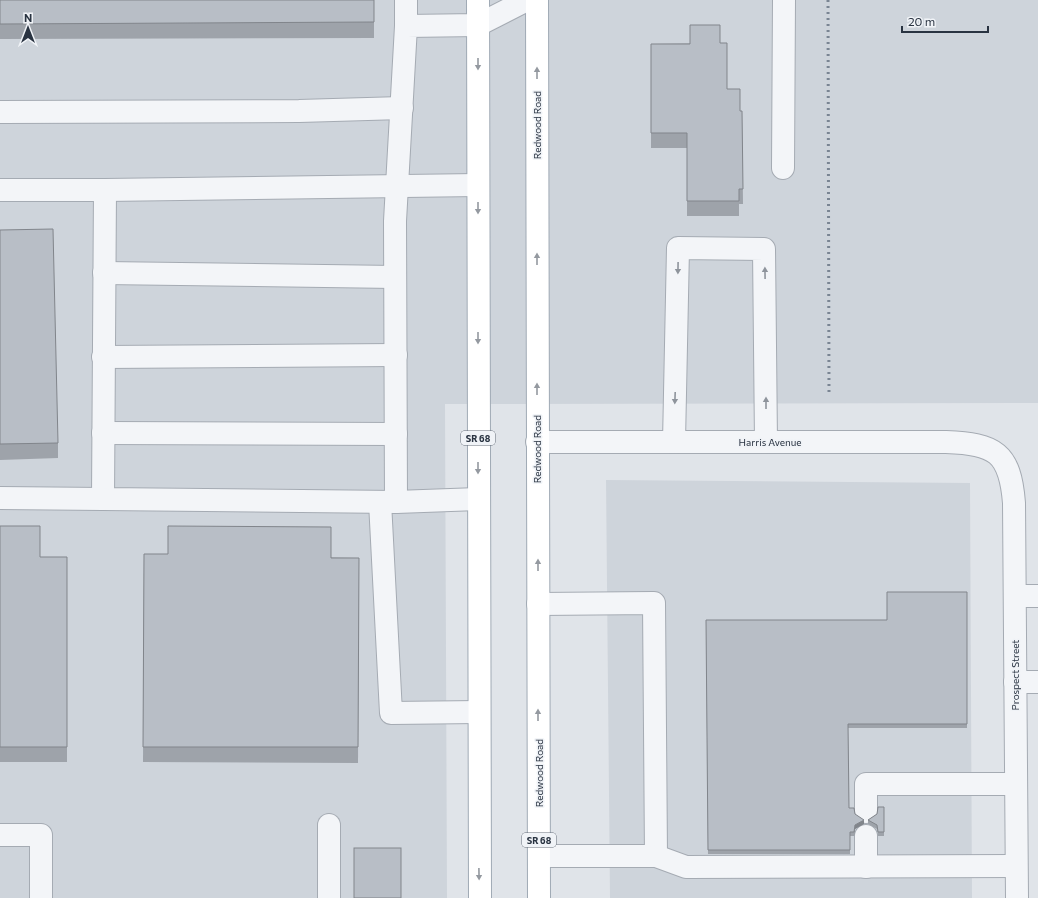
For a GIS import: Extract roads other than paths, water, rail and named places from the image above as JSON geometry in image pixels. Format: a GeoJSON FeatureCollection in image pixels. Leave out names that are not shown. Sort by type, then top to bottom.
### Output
{"type":"FeatureCollection","features":[{"type":"Feature","properties":{"kind":"main road","name":"SR 68"},"geometry":{"type":"LineString","coordinates":[[478,0],[480,898]]}},
{"type":"Feature","properties":{"kind":"main road","name":"Redwood Road"},"geometry":{"type":"LineString","coordinates":[[537,0],[539,898]]}},
{"type":"Feature","properties":{"kind":"street"},"geometry":{"type":"LineString","coordinates":[[406,0],[406,26],[397,187],[395,277],[396,434],[388,502],[390,713],[479,712]]}},
{"type":"Feature","properties":{"kind":"street"},"geometry":{"type":"LineString","coordinates":[[406,26],[478,25],[527,0]]}},
{"type":"Feature","properties":{"kind":"street"},"geometry":{"type":"LineString","coordinates":[[782,168],[784,0]]}},
{"type":"Feature","properties":{"kind":"street"},"geometry":{"type":"LineString","coordinates":[[0,112],[291,111],[402,108]]}},
{"type":"Feature","properties":{"kind":"street"},"geometry":{"type":"LineString","coordinates":[[0,190],[478,185]]}},
{"type":"Feature","properties":{"kind":"street"},"geometry":{"type":"LineString","coordinates":[[103,498],[105,190]]}},
{"type":"Feature","properties":{"kind":"street"},"geometry":{"type":"LineString","coordinates":[[674,442],[678,248],[764,249],[766,442]]}},
{"type":"Feature","properties":{"kind":"street"},"geometry":{"type":"LineString","coordinates":[[104,272],[395,277]]}},
{"type":"Feature","properties":{"kind":"street"},"geometry":{"type":"LineString","coordinates":[[103,357],[396,354]]}},
{"type":"Feature","properties":{"kind":"street"},"geometry":{"type":"LineString","coordinates":[[103,433],[396,434]]}},
{"type":"Feature","properties":{"kind":"street","name":"Harris Avenue"},"geometry":{"type":"LineString","coordinates":[[537,442],[964,443],[990,449],[999,456]]}},
{"type":"Feature","properties":{"kind":"street","name":"Prospect Street"},"geometry":{"type":"LineString","coordinates":[[999,456],[1007,466],[1013,488],[1017,898]]}},
{"type":"Feature","properties":{"kind":"street"},"geometry":{"type":"LineString","coordinates":[[0,498],[388,502],[478,500]]}},
{"type":"Feature","properties":{"kind":"street"},"geometry":{"type":"LineString","coordinates":[[1015,596],[1038,596]]}},
{"type":"Feature","properties":{"kind":"street"},"geometry":{"type":"LineString","coordinates":[[538,604],[654,603],[656,856]]}},
{"type":"Feature","properties":{"kind":"street"},"geometry":{"type":"LineString","coordinates":[[1015,682],[1038,682]]}},
{"type":"Feature","properties":{"kind":"street"},"geometry":{"type":"LineString","coordinates":[[866,812],[866,784],[1016,784]]}},
{"type":"Feature","properties":{"kind":"street"},"geometry":{"type":"LineString","coordinates":[[329,825],[329,898]]}},
{"type":"Feature","properties":{"kind":"street"},"geometry":{"type":"LineString","coordinates":[[0,835],[41,835],[41,898]]}},
{"type":"Feature","properties":{"kind":"street"},"geometry":{"type":"LineString","coordinates":[[866,836],[866,866]]}},
{"type":"Feature","properties":{"kind":"street"},"geometry":{"type":"LineString","coordinates":[[539,856],[656,856],[686,867],[1016,866]]}},
{"type":"Feature","properties":{"kind":"railway"},"geometry":{"type":"LineString","coordinates":[[828,0],[829,395]]}}]}
